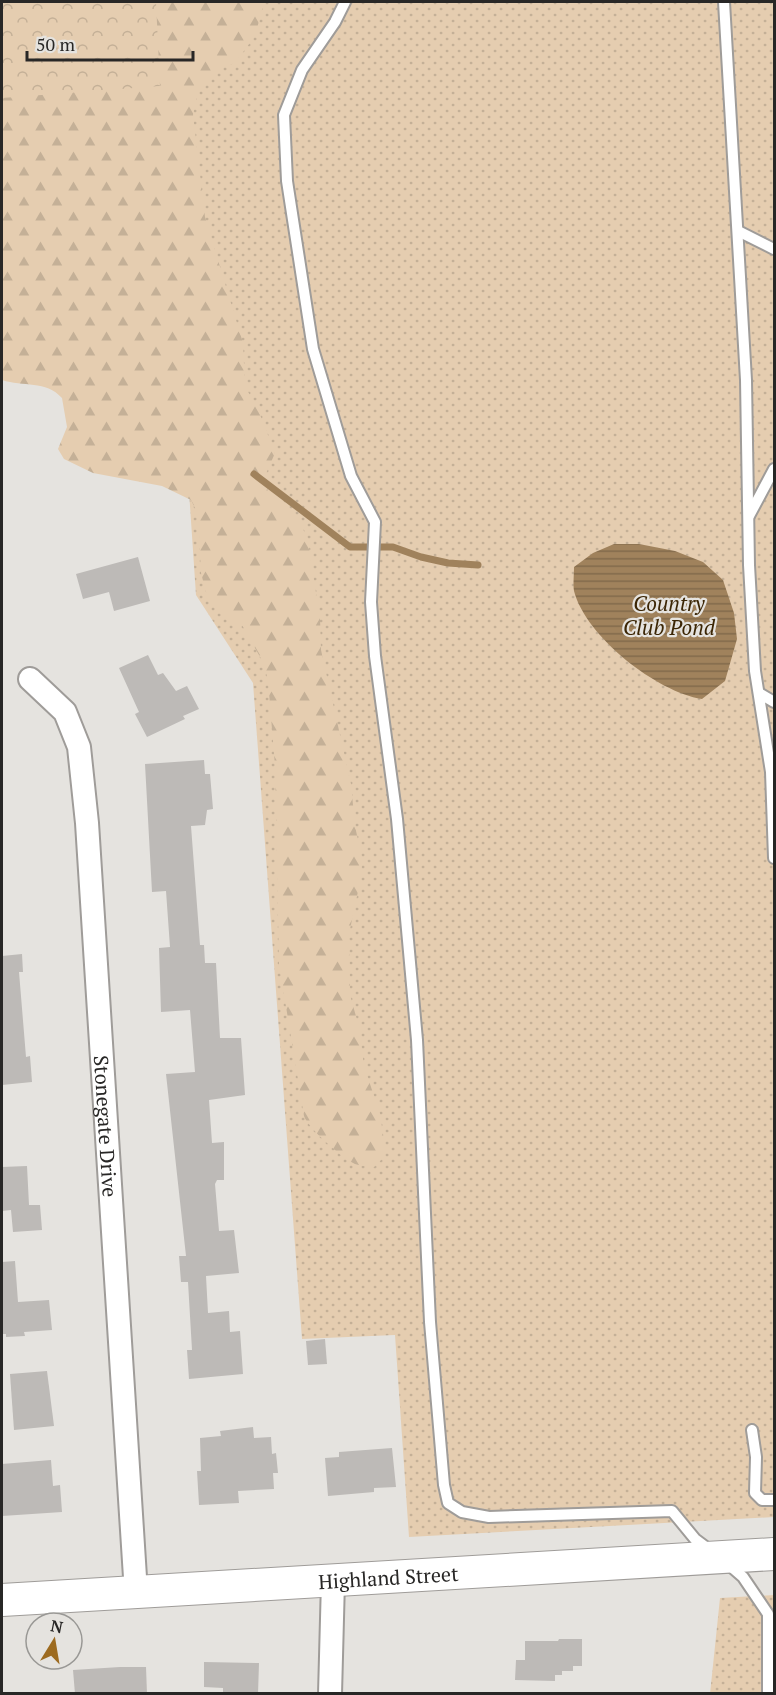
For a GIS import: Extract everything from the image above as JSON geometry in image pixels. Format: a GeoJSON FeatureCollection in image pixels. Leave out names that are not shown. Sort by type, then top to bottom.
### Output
{"type":"FeatureCollection","features":[{"type":"Feature","properties":{"kind":"street","name":"Stonegate Drive"},"geometry":{"type":"LineString","coordinates":[[30,679],[65,712],[79,747],[87,823],[136,1593]]}},
{"type":"Feature","properties":{"kind":"street","name":"Highland Street"},"geometry":{"type":"LineString","coordinates":[[2,1600],[774,1554]]}},
{"type":"Feature","properties":{"kind":"street"},"geometry":{"type":"LineString","coordinates":[[330,1694],[333,1581]]}},
{"type":"Feature","properties":{"kind":"lane"},"geometry":{"type":"LineString","coordinates":[[345,2],[335,22],[302,70],[284,115],[287,181],[313,349],[351,476],[375,522],[372,563],[375,656],[397,819],[417,1040],[429,1322],[444,1485],[448,1503],[462,1512],[489,1517],[672,1511],[695,1539],[743,1577],[768,1614],[768,1694]]}},
{"type":"Feature","properties":{"kind":"lane"},"geometry":{"type":"LineString","coordinates":[[724,2],[746,380],[748,516],[755,671],[773,769],[774,858]]}},
{"type":"Feature","properties":{"kind":"lane"},"geometry":{"type":"LineString","coordinates":[[738,231],[774,249]]}},
{"type":"Feature","properties":{"kind":"lane"},"geometry":{"type":"LineString","coordinates":[[748,516],[774,469]]}},
{"type":"Feature","properties":{"kind":"lane"},"geometry":{"type":"LineString","coordinates":[[759,693],[774,702]]}},
{"type":"Feature","properties":{"kind":"lane"},"geometry":{"type":"LineString","coordinates":[[752,1430],[756,1457],[755,1493],[762,1500],[774,1500]]}},
{"type":"Feature","properties":{"kind":"green space"},"geometry":{"type":"Polygon","coordinates":[[[2,2],[264,2],[255,36],[235,63],[221,68],[203,84],[198,91],[193,115],[205,217],[243,343],[245,386],[259,412],[275,453],[265,476],[268,492],[298,521],[307,536],[320,618],[321,650],[351,784],[355,826],[362,859],[361,877],[349,934],[350,995],[359,1027],[364,1066],[380,1114],[385,1147],[382,1159],[374,1167],[355,1164],[342,1156],[318,1135],[304,1116],[279,964],[275,766],[268,680],[263,662],[242,625],[231,622],[216,610],[206,592],[201,573],[198,514],[191,500],[162,486],[93,473],[64,459],[58,449],[67,427],[62,398],[56,392],[42,386],[2,380],[2,2]]]}},
{"type":"Feature","properties":{"kind":"green space"},"geometry":{"type":"Polygon","coordinates":[[[2,2],[156,2],[160,86],[2,98],[2,2]]]}},
{"type":"Feature","properties":{"kind":"green space"},"geometry":{"type":"Polygon","coordinates":[[[156,2],[774,2],[774,1517],[409,1537],[395,1335],[302,1339],[253,683],[196,595],[156,2]]]}},
{"type":"Feature","properties":{"kind":"green space"},"geometry":{"type":"Polygon","coordinates":[[[774,1595],[774,1693],[710,1694],[720,1598],[774,1595]]]}},
{"type":"Feature","properties":{"kind":"water","name":"Country Club Pond"},"geometry":{"type":"Polygon","coordinates":[[[614,544],[639,544],[675,551],[703,562],[723,580],[734,613],[737,639],[725,681],[702,699],[665,686],[626,660],[608,644],[581,609],[574,591],[574,567],[593,553],[614,544]]]}},
{"type":"Feature","properties":{"kind":"building"},"geometry":{"type":"Polygon","coordinates":[[[138,557],[150,601],[114,611],[109,592],[83,599],[76,574],[138,557]]]}},
{"type":"Feature","properties":{"kind":"building"},"geometry":{"type":"Polygon","coordinates":[[[148,655],[158,675],[163,673],[176,691],[187,686],[199,709],[183,716],[185,719],[147,737],[135,714],[139,712],[119,668],[148,655]]]}},
{"type":"Feature","properties":{"kind":"building"},"geometry":{"type":"Polygon","coordinates":[[[204,760],[205,774],[210,774],[213,809],[207,810],[205,825],[191,826],[200,945],[204,945],[205,963],[216,963],[220,1038],[241,1038],[245,1095],[209,1100],[212,1143],[224,1142],[224,1180],[217,1180],[215,1184],[219,1231],[234,1230],[239,1273],[206,1276],[208,1313],[229,1311],[230,1332],[240,1331],[243,1374],[189,1379],[187,1350],[192,1350],[188,1282],[181,1282],[179,1256],[186,1256],[166,1074],[195,1072],[190,1010],[161,1012],[159,948],[170,947],[166,891],[152,892],[145,764],[204,760]]]}},
{"type":"Feature","properties":{"kind":"building"},"geometry":{"type":"Polygon","coordinates":[[[22,954],[23,972],[19,972],[26,1057],[30,1056],[32,1082],[2,1085],[2,956],[22,954]]]}},
{"type":"Feature","properties":{"kind":"building"},"geometry":{"type":"Polygon","coordinates":[[[27,1166],[29,1205],[40,1205],[42,1230],[13,1232],[11,1210],[2,1211],[2,1167],[27,1166]]]}},
{"type":"Feature","properties":{"kind":"building"},"geometry":{"type":"Polygon","coordinates":[[[15,1261],[18,1302],[49,1300],[52,1330],[24,1332],[25,1336],[6,1337],[6,1334],[2,1334],[2,1262],[15,1261]]]}},
{"type":"Feature","properties":{"kind":"building"},"geometry":{"type":"Polygon","coordinates":[[[325,1339],[327,1364],[308,1365],[306,1341],[325,1339]]]}},
{"type":"Feature","properties":{"kind":"building"},"geometry":{"type":"Polygon","coordinates":[[[47,1371],[54,1426],[14,1430],[10,1374],[47,1371]]]}},
{"type":"Feature","properties":{"kind":"building"},"geometry":{"type":"Polygon","coordinates":[[[253,1427],[254,1438],[271,1437],[272,1454],[276,1453],[278,1473],[273,1473],[274,1489],[238,1491],[239,1503],[199,1505],[197,1471],[201,1471],[200,1438],[221,1436],[220,1431],[253,1427]]]}},
{"type":"Feature","properties":{"kind":"building"},"geometry":{"type":"Polygon","coordinates":[[[392,1448],[396,1487],[374,1488],[374,1492],[328,1496],[325,1458],[339,1457],[339,1452],[392,1448]]]}},
{"type":"Feature","properties":{"kind":"building"},"geometry":{"type":"Polygon","coordinates":[[[51,1460],[53,1486],[60,1485],[62,1512],[2,1516],[2,1464],[51,1460]]]}},
{"type":"Feature","properties":{"kind":"building"},"geometry":{"type":"Polygon","coordinates":[[[559,1639],[582,1639],[582,1666],[573,1666],[573,1671],[562,1671],[562,1675],[555,1675],[555,1681],[515,1680],[516,1660],[525,1660],[525,1641],[558,1641],[559,1639]]]}},
{"type":"Feature","properties":{"kind":"building"},"geometry":{"type":"Polygon","coordinates":[[[204,1662],[259,1663],[258,1694],[223,1694],[223,1688],[204,1687],[204,1662]]]}},
{"type":"Feature","properties":{"kind":"building"},"geometry":{"type":"Polygon","coordinates":[[[146,1667],[147,1694],[75,1694],[73,1671],[146,1667]]]}},
{"type":"Feature","properties":{"kind":"waterway"},"geometry":{"type":"LineString","coordinates":[[254,474],[350,547],[393,547],[448,563],[478,565]]}}]}
